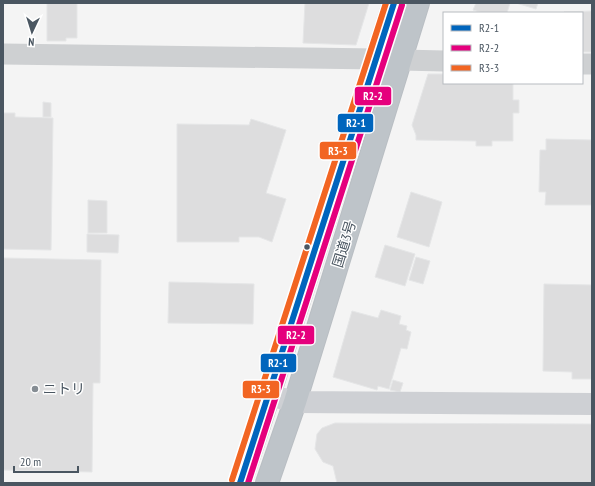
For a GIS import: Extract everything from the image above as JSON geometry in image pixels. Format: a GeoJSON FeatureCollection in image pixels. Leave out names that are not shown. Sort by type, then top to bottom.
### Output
{"type":"FeatureCollection","features":[{"type":"Feature","properties":{"kind":"highway","name":"国道3号"},"geometry":{"type":"LineString","coordinates":[[240,483],[270,396],[378,59],[394,3]]}},
{"type":"Feature","properties":{"kind":"highway","name":"国道3号"},"geometry":{"type":"LineString","coordinates":[[267,483],[295,402],[418,3]]}},
{"type":"Feature","properties":{"kind":"street"},"geometry":{"type":"LineString","coordinates":[[3,54],[378,59]]}},
{"type":"Feature","properties":{"kind":"street"},"geometry":{"type":"LineString","coordinates":[[401,60],[443,61]]}},
{"type":"Feature","properties":{"kind":"street"},"geometry":{"type":"LineString","coordinates":[[270,396],[295,402],[592,404]]}},
{"type":"Feature","properties":{"kind":"building"},"geometry":{"type":"Polygon","coordinates":[[[47,3],[77,3],[77,38],[66,38],[66,41],[47,41],[47,3]]]}},
{"type":"Feature","properties":{"kind":"building"},"geometry":{"type":"Polygon","coordinates":[[[305,3],[369,3],[356,45],[303,43],[305,3]]]}},
{"type":"Feature","properties":{"kind":"building"},"geometry":{"type":"Polygon","coordinates":[[[476,3],[510,3],[507,12],[480,12],[473,10],[476,3]]]}},
{"type":"Feature","properties":{"kind":"building"},"geometry":{"type":"Polygon","coordinates":[[[516,3],[538,3],[536,9],[516,3]]]}},
{"type":"Feature","properties":{"kind":"building"},"geometry":{"type":"Polygon","coordinates":[[[592,11],[592,52],[583,52],[583,12],[564,12],[592,11]]]}},
{"type":"Feature","properties":{"kind":"building"},"geometry":{"type":"Polygon","coordinates":[[[428,74],[443,74],[443,84],[513,84],[513,100],[519,100],[519,113],[513,113],[513,141],[492,141],[492,146],[476,146],[476,141],[416,140],[416,135],[412,125],[428,74]]]}},
{"type":"Feature","properties":{"kind":"building"},"geometry":{"type":"Polygon","coordinates":[[[43,102],[51,103],[51,117],[43,117],[43,102]]]}},
{"type":"Feature","properties":{"kind":"building"},"geometry":{"type":"Polygon","coordinates":[[[3,113],[15,113],[15,117],[53,118],[51,250],[3,249],[3,113]]]}},
{"type":"Feature","properties":{"kind":"building"},"geometry":{"type":"Polygon","coordinates":[[[251,119],[286,130],[266,193],[286,199],[272,242],[259,237],[239,237],[239,242],[177,242],[177,124],[249,125],[251,119]]]}},
{"type":"Feature","properties":{"kind":"building"},"geometry":{"type":"Polygon","coordinates":[[[546,139],[592,140],[592,205],[545,205],[546,192],[539,192],[540,150],[546,150],[546,139]]]}},
{"type":"Feature","properties":{"kind":"building"},"geometry":{"type":"Polygon","coordinates":[[[411,192],[442,202],[429,247],[397,237],[411,192]]]}},
{"type":"Feature","properties":{"kind":"building"},"geometry":{"type":"Polygon","coordinates":[[[88,200],[107,201],[107,233],[88,233],[88,200]]]}},
{"type":"Feature","properties":{"kind":"building"},"geometry":{"type":"Polygon","coordinates":[[[87,234],[119,235],[118,253],[87,252],[87,234]]]}},
{"type":"Feature","properties":{"kind":"building"},"geometry":{"type":"Polygon","coordinates":[[[385,245],[415,254],[405,286],[375,277],[385,245]]]}},
{"type":"Feature","properties":{"kind":"building"},"geometry":{"type":"Polygon","coordinates":[[[416,257],[430,261],[423,284],[409,280],[416,257]]]}},
{"type":"Feature","properties":{"kind":"building"},"geometry":{"type":"Polygon","coordinates":[[[3,258],[101,260],[100,383],[93,383],[92,472],[3,470],[3,258]]]}},
{"type":"Feature","properties":{"kind":"building"},"geometry":{"type":"Polygon","coordinates":[[[169,282],[254,284],[253,324],[168,323],[169,282]]]}},
{"type":"Feature","properties":{"kind":"building"},"geometry":{"type":"Polygon","coordinates":[[[544,284],[592,285],[591,379],[572,379],[572,372],[543,371],[544,284]]]}},
{"type":"Feature","properties":{"kind":"building"},"geometry":{"type":"Polygon","coordinates":[[[381,310],[401,316],[399,324],[407,326],[406,330],[411,332],[407,349],[401,348],[389,389],[378,386],[377,390],[333,377],[352,311],[378,318],[381,310]]]}},
{"type":"Feature","properties":{"kind":"building"},"geometry":{"type":"Polygon","coordinates":[[[393,380],[403,383],[400,392],[390,390],[393,380]]]}},
{"type":"Feature","properties":{"kind":"building"},"geometry":{"type":"Polygon","coordinates":[[[335,423],[592,424],[592,483],[337,483],[333,466],[323,462],[315,449],[317,434],[322,428],[335,423]]]}},
{"type":"Feature","properties":{"kind":"transit line","name":"R3-3"},"geometry":{"type":"LineString","coordinates":[[232,480],[386,3]]}},
{"type":"Feature","properties":{"kind":"transit line","name":"R2-1"},"geometry":{"type":"LineString","coordinates":[[240,483],[394,3]]}},
{"type":"Feature","properties":{"kind":"transit line","name":"R2-2"},"geometry":{"type":"LineString","coordinates":[[248,483],[402,5]]}},
{"type":"Feature","properties":{"kind":"place","name":"ニトリ"},"geometry":{"type":"Point","coordinates":[35,389]}}]}
